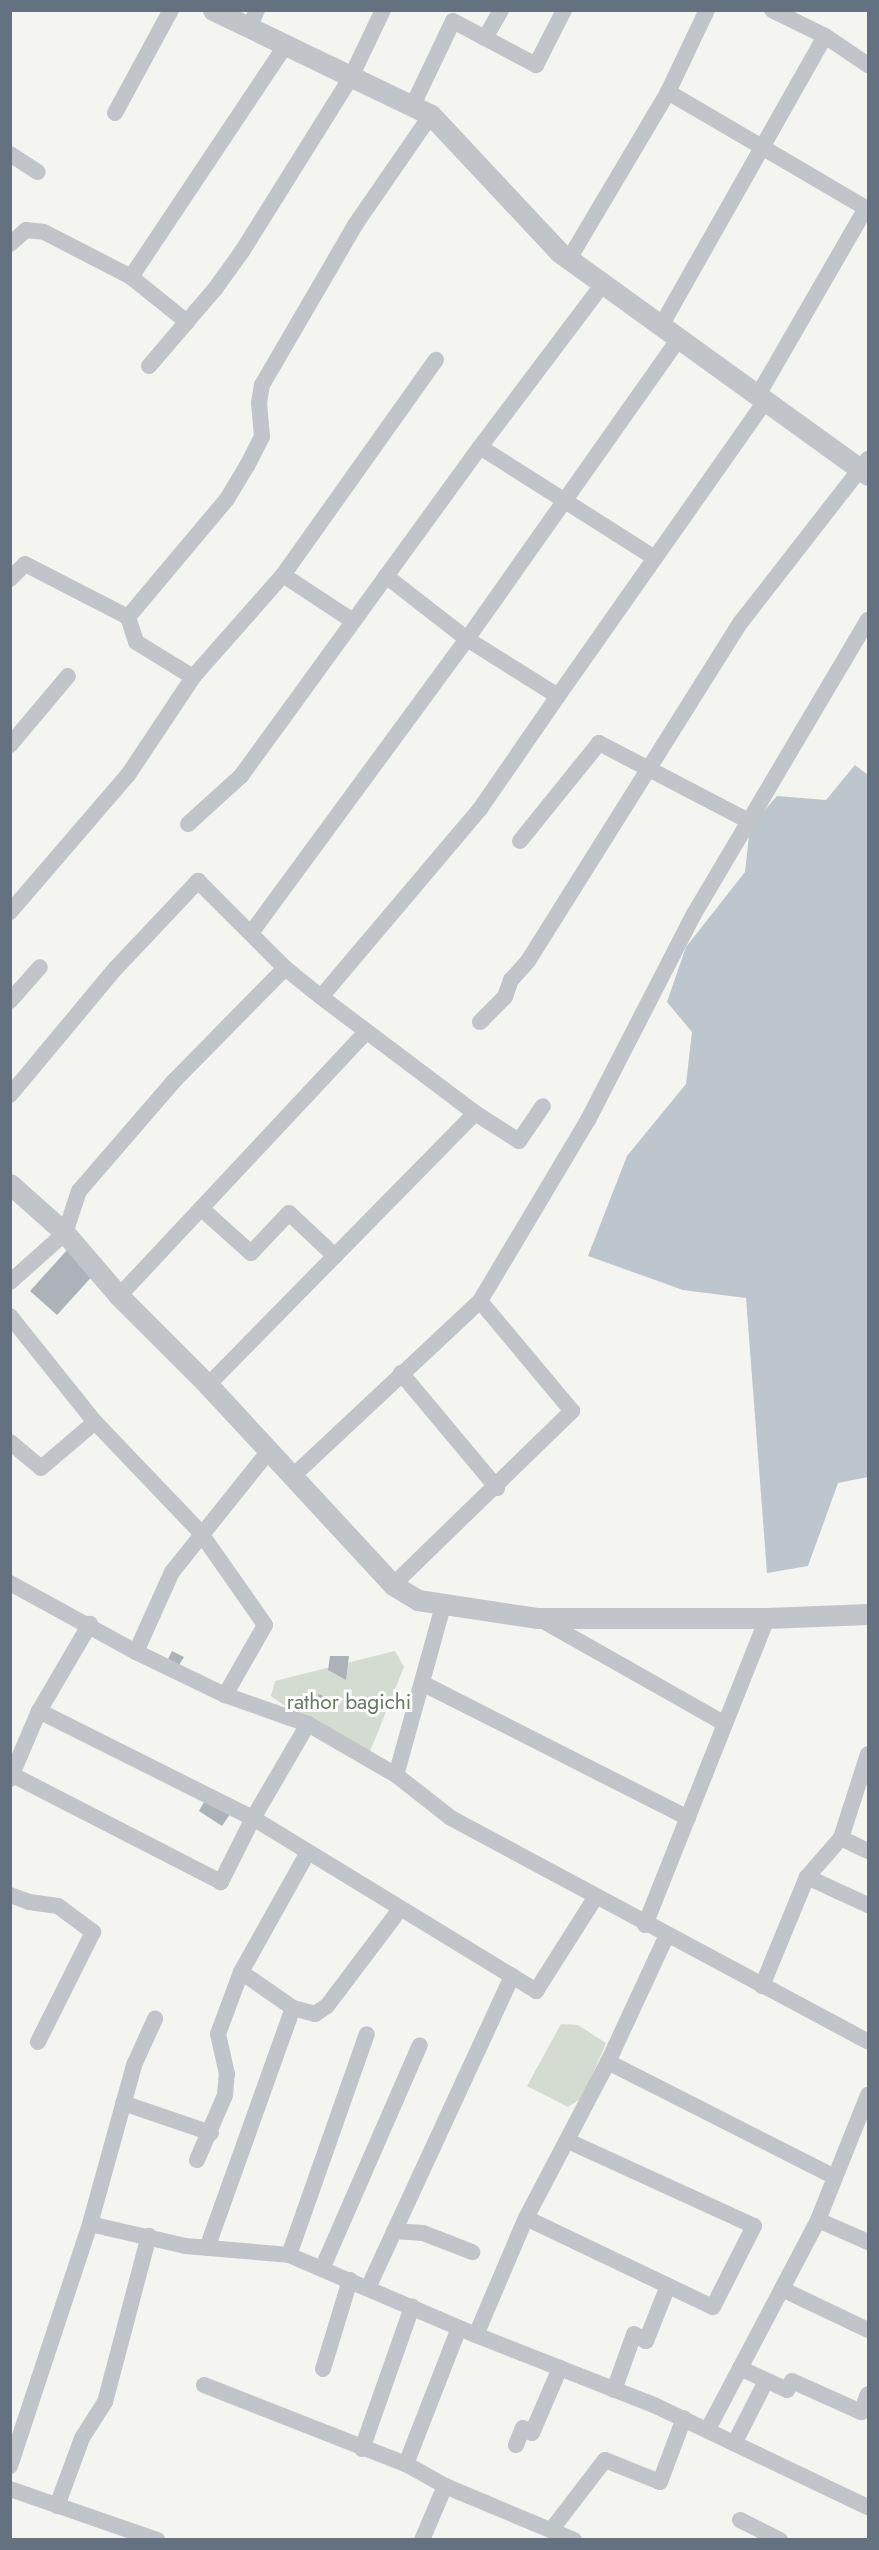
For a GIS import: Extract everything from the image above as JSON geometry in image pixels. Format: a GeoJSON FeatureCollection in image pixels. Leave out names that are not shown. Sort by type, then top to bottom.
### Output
{"type":"FeatureCollection","features":[{"type":"Feature","properties":{"kind":"street"},"geometry":{"type":"LineString","coordinates":[[115,113],[171,10]]}},
{"type":"Feature","properties":{"kind":"street"},"geometry":{"type":"LineString","coordinates":[[213,10],[253,19],[286,45],[422,111],[569,259],[761,398],[866,468],[741,622],[528,961],[511,980],[505,997],[480,1022]]}},
{"type":"Feature","properties":{"kind":"street"},"geometry":{"type":"LineString","coordinates":[[148,366],[188,322],[243,250],[351,77],[383,10]]}},
{"type":"Feature","properties":{"kind":"street"},"geometry":{"type":"LineString","coordinates":[[485,38],[501,10]]}},
{"type":"Feature","properties":{"kind":"street"},"geometry":{"type":"LineString","coordinates":[[128,617],[227,499],[247,466],[262,437],[259,403],[262,385],[422,111],[453,21],[536,65],[564,10]]}},
{"type":"Feature","properties":{"kind":"street"},"geometry":{"type":"LineString","coordinates":[[569,259],[668,92],[706,10]]}},
{"type":"Feature","properties":{"kind":"street"},"geometry":{"type":"LineString","coordinates":[[772,10],[825,36],[868,65]]}},
{"type":"Feature","properties":{"kind":"street"},"geometry":{"type":"LineString","coordinates":[[662,326],[825,36]]}},
{"type":"Feature","properties":{"kind":"street"},"geometry":{"type":"LineString","coordinates":[[131,277],[286,45]]}},
{"type":"Feature","properties":{"kind":"street"},"geometry":{"type":"LineString","coordinates":[[321,997],[480,809],[655,558],[761,398],[867,206],[668,92]]}},
{"type":"Feature","properties":{"kind":"street"},"geometry":{"type":"LineString","coordinates":[[10,154],[38,172]]}},
{"type":"Feature","properties":{"kind":"street"},"geometry":{"type":"LineString","coordinates":[[10,244],[26,230],[44,232],[131,277],[188,322]]}},
{"type":"Feature","properties":{"kind":"street"},"geometry":{"type":"LineString","coordinates":[[188,824],[241,776],[480,447],[603,284]]}},
{"type":"Feature","properties":{"kind":"street"},"geometry":{"type":"LineString","coordinates":[[251,933],[566,502],[679,339]]}},
{"type":"Feature","properties":{"kind":"street"},"geometry":{"type":"LineString","coordinates":[[10,912],[128,775],[193,677],[284,575],[436,360]]}},
{"type":"Feature","properties":{"kind":"street"},"geometry":{"type":"LineString","coordinates":[[480,447],[655,558]]}},
{"type":"Feature","properties":{"kind":"street"},"geometry":{"type":"LineString","coordinates":[[10,579],[25,564],[128,617],[136,642],[193,677]]}},
{"type":"Feature","properties":{"kind":"street"},"geometry":{"type":"LineString","coordinates":[[284,575],[353,621]]}},
{"type":"Feature","properties":{"kind":"street"},"geometry":{"type":"LineString","coordinates":[[386,576],[467,639],[558,696]]}},
{"type":"Feature","properties":{"kind":"street"},"geometry":{"type":"LineString","coordinates":[[293,1476],[480,1301],[588,1120],[694,914],[868,620]]}},
{"type":"Feature","properties":{"kind":"street"},"geometry":{"type":"LineString","coordinates":[[10,745],[68,676]]}},
{"type":"Feature","properties":{"kind":"street"},"geometry":{"type":"LineString","coordinates":[[520,842],[599,743],[749,820]]}},
{"type":"Feature","properties":{"kind":"street"},"geometry":{"type":"LineString","coordinates":[[10,1095],[116,968],[198,881],[285,968],[475,1113],[519,1141],[543,1106]]}},
{"type":"Feature","properties":{"kind":"street"},"geometry":{"type":"LineString","coordinates":[[10,1001],[40,967]]}},
{"type":"Feature","properties":{"kind":"street"},"geometry":{"type":"LineString","coordinates":[[10,1282],[65,1233],[79,1191],[174,1081],[285,968]]}},
{"type":"Feature","properties":{"kind":"street"},"geometry":{"type":"LineString","coordinates":[[119,1296],[203,1210],[366,1032]]}},
{"type":"Feature","properties":{"kind":"street"},"geometry":{"type":"LineString","coordinates":[[208,1385],[475,1113]]}},
{"type":"Feature","properties":{"kind":"street"},"geometry":{"type":"LineString","coordinates":[[10,1184],[65,1233],[119,1296],[208,1385],[393,1585],[418,1600],[443,1606],[537,1618],[767,1618],[868,1614]]}},
{"type":"Feature","properties":{"kind":"street"},"geometry":{"type":"LineString","coordinates":[[203,1210],[251,1253],[289,1213],[335,1256]]}},
{"type":"Feature","properties":{"kind":"street"},"geometry":{"type":"LineString","coordinates":[[393,1585],[497,1488],[572,1411],[480,1301]]}},
{"type":"Feature","properties":{"kind":"street"},"geometry":{"type":"LineString","coordinates":[[10,1316],[94,1422],[200,1532],[265,1625],[225,1695]]}},
{"type":"Feature","properties":{"kind":"street"},"geometry":{"type":"LineString","coordinates":[[401,1373],[497,1488]]}},
{"type":"Feature","properties":{"kind":"street"},"geometry":{"type":"LineString","coordinates":[[10,1442],[41,1468],[94,1422]]}},
{"type":"Feature","properties":{"kind":"street"},"geometry":{"type":"LineString","coordinates":[[136,1652],[172,1572],[200,1532],[268,1451]]}},
{"type":"Feature","properties":{"kind":"street"},"geometry":{"type":"LineString","coordinates":[[10,1583],[90,1624],[136,1652],[225,1695],[308,1724],[396,1775],[451,1818],[666,1937],[868,2042]]}},
{"type":"Feature","properties":{"kind":"street"},"geometry":{"type":"LineString","coordinates":[[396,1775],[424,1684],[443,1606]]}},
{"type":"Feature","properties":{"kind":"street"},"geometry":{"type":"LineString","coordinates":[[537,1618],[725,1724]]}},
{"type":"Feature","properties":{"kind":"street"},"geometry":{"type":"LineString","coordinates":[[645,1925],[767,1618]]}},
{"type":"Feature","properties":{"kind":"street"},"geometry":{"type":"LineString","coordinates":[[90,1624],[39,1711],[12,1777],[221,1882],[253,1818],[308,1724]]}},
{"type":"Feature","properties":{"kind":"street"},"geometry":{"type":"LineString","coordinates":[[424,1684],[688,1818]]}},
{"type":"Feature","properties":{"kind":"street"},"geometry":{"type":"LineString","coordinates":[[39,1711],[253,1818],[307,1854],[536,1991],[595,1898]]}},
{"type":"Feature","properties":{"kind":"street"},"geometry":{"type":"LineString","coordinates":[[762,1986],[807,1877],[841,1838],[868,1754]]}},
{"type":"Feature","properties":{"kind":"street"},"geometry":{"type":"LineString","coordinates":[[841,1838],[868,1851]]}},
{"type":"Feature","properties":{"kind":"street"},"geometry":{"type":"LineString","coordinates":[[197,2160],[212,2133],[225,2095],[227,2074],[218,2034],[241,1972],[307,1854]]}},
{"type":"Feature","properties":{"kind":"street"},"geometry":{"type":"LineString","coordinates":[[807,1877],[868,1905]]}},
{"type":"Feature","properties":{"kind":"street"},"geometry":{"type":"LineString","coordinates":[[10,1895],[29,1902],[58,1906],[93,1932],[38,2042]]}},
{"type":"Feature","properties":{"kind":"street"},"geometry":{"type":"LineString","coordinates":[[241,1972],[293,2008],[315,2014],[327,2006],[400,1909]]}},
{"type":"Feature","properties":{"kind":"street"},"geometry":{"type":"LineString","coordinates":[[476,2335],[526,2218],[608,2062],[666,1937]]}},
{"type":"Feature","properties":{"kind":"street"},"geometry":{"type":"LineString","coordinates":[[368,2288],[512,1976]]}},
{"type":"Feature","properties":{"kind":"street"},"geometry":{"type":"LineString","coordinates":[[207,2248],[293,2008]]}},
{"type":"Feature","properties":{"kind":"street"},"geometry":{"type":"LineString","coordinates":[[10,2466],[90,2224],[134,2065],[156,2019]]}},
{"type":"Feature","properties":{"kind":"street"},"geometry":{"type":"LineString","coordinates":[[289,2255],[367,2034]]}},
{"type":"Feature","properties":{"kind":"street"},"geometry":{"type":"LineString","coordinates":[[322,2269],[420,2044]]}},
{"type":"Feature","properties":{"kind":"street"},"geometry":{"type":"LineString","coordinates":[[608,2062],[835,2177]]}},
{"type":"Feature","properties":{"kind":"street"},"geometry":{"type":"LineString","coordinates":[[708,2429],[818,2220],[868,2095]]}},
{"type":"Feature","properties":{"kind":"street"},"geometry":{"type":"LineString","coordinates":[[123,2103],[212,2133]]}},
{"type":"Feature","properties":{"kind":"street"},"geometry":{"type":"LineString","coordinates":[[526,2218],[713,2307],[754,2226],[567,2141]]}},
{"type":"Feature","properties":{"kind":"street"},"geometry":{"type":"LineString","coordinates":[[818,2220],[868,2242]]}},
{"type":"Feature","properties":{"kind":"street"},"geometry":{"type":"LineString","coordinates":[[90,2224],[207,2248],[289,2255],[459,2328],[684,2418],[868,2507]]}},
{"type":"Feature","properties":{"kind":"street"},"geometry":{"type":"LineString","coordinates":[[394,2230],[423,2233],[472,2253]]}},
{"type":"Feature","properties":{"kind":"street"},"geometry":{"type":"LineString","coordinates":[[57,2506],[82,2438],[105,2402],[149,2236]]}},
{"type":"Feature","properties":{"kind":"street"},"geometry":{"type":"LineString","coordinates":[[323,2369],[350,2280]]}},
{"type":"Feature","properties":{"kind":"street"},"geometry":{"type":"LineString","coordinates":[[614,2390],[634,2334],[646,2341],[668,2286]]}},
{"type":"Feature","properties":{"kind":"street"},"geometry":{"type":"LineString","coordinates":[[782,2289],[868,2330]]}},
{"type":"Feature","properties":{"kind":"street"},"geometry":{"type":"LineString","coordinates":[[362,2449],[412,2307]]}},
{"type":"Feature","properties":{"kind":"street"},"geometry":{"type":"LineString","coordinates":[[406,2464],[459,2328]]}},
{"type":"Feature","properties":{"kind":"street"},"geometry":{"type":"LineString","coordinates":[[516,2445],[523,2428],[532,2433],[560,2368]]}},
{"type":"Feature","properties":{"kind":"street"},"geometry":{"type":"LineString","coordinates":[[740,2368],[787,2390],[792,2381],[861,2412],[868,2394]]}},
{"type":"Feature","properties":{"kind":"street"},"geometry":{"type":"LineString","coordinates":[[735,2442],[766,2381]]}},
{"type":"Feature","properties":{"kind":"street"},"geometry":{"type":"LineString","coordinates":[[204,2385],[362,2449],[406,2464],[445,2486],[574,2540]]}},
{"type":"Feature","properties":{"kind":"street"},"geometry":{"type":"LineString","coordinates":[[552,2529],[604,2460],[660,2482],[684,2418]]}},
{"type":"Feature","properties":{"kind":"street"},"geometry":{"type":"LineString","coordinates":[[422,2540],[445,2486]]}},
{"type":"Feature","properties":{"kind":"street"},"geometry":{"type":"LineString","coordinates":[[10,2488],[157,2540]]}},
{"type":"Feature","properties":{"kind":"street"},"geometry":{"type":"LineString","coordinates":[[740,2520],[780,2540]]}},
{"type":"Feature","properties":{"kind":"green space","name":"rathor bagichi"},"geometry":{"type":"Polygon","coordinates":[[[395,1651],[404,1667],[365,1764],[271,1696],[275,1681],[395,1651]]]}},
{"type":"Feature","properties":{"kind":"green space"},"geometry":{"type":"Polygon","coordinates":[[[561,2024],[578,2025],[606,2043],[583,2097],[568,2107],[527,2086],[561,2024]]]}},
{"type":"Feature","properties":{"kind":"shaded area"},"geometry":{"type":"Polygon","coordinates":[[[855,765],[868,775],[868,1477],[838,1483],[808,1566],[767,1573],[746,1298],[683,1290],[588,1256],[627,1156],[686,1084],[692,1032],[667,1002],[686,947],[745,872],[750,827],[777,796],[826,800],[855,765]]]}},
{"type":"Feature","properties":{"kind":"building"},"geometry":{"type":"Polygon","coordinates":[[[69,1248],[96,1272],[57,1315],[30,1291],[69,1248]]]}},
{"type":"Feature","properties":{"kind":"building"},"geometry":{"type":"Polygon","coordinates":[[[172,1651],[184,1657],[179,1665],[168,1659],[172,1651]]]}},
{"type":"Feature","properties":{"kind":"building"},"geometry":{"type":"Polygon","coordinates":[[[330,1656],[349,1656],[346,1680],[328,1670],[330,1656]]]}},
{"type":"Feature","properties":{"kind":"building"},"geometry":{"type":"Polygon","coordinates":[[[319,1694],[331,1701],[324,1710],[314,1702],[319,1694]]]}},
{"type":"Feature","properties":{"kind":"building"},"geometry":{"type":"Polygon","coordinates":[[[207,1797],[232,1811],[222,1826],[199,1811],[207,1797]]]}}]}
